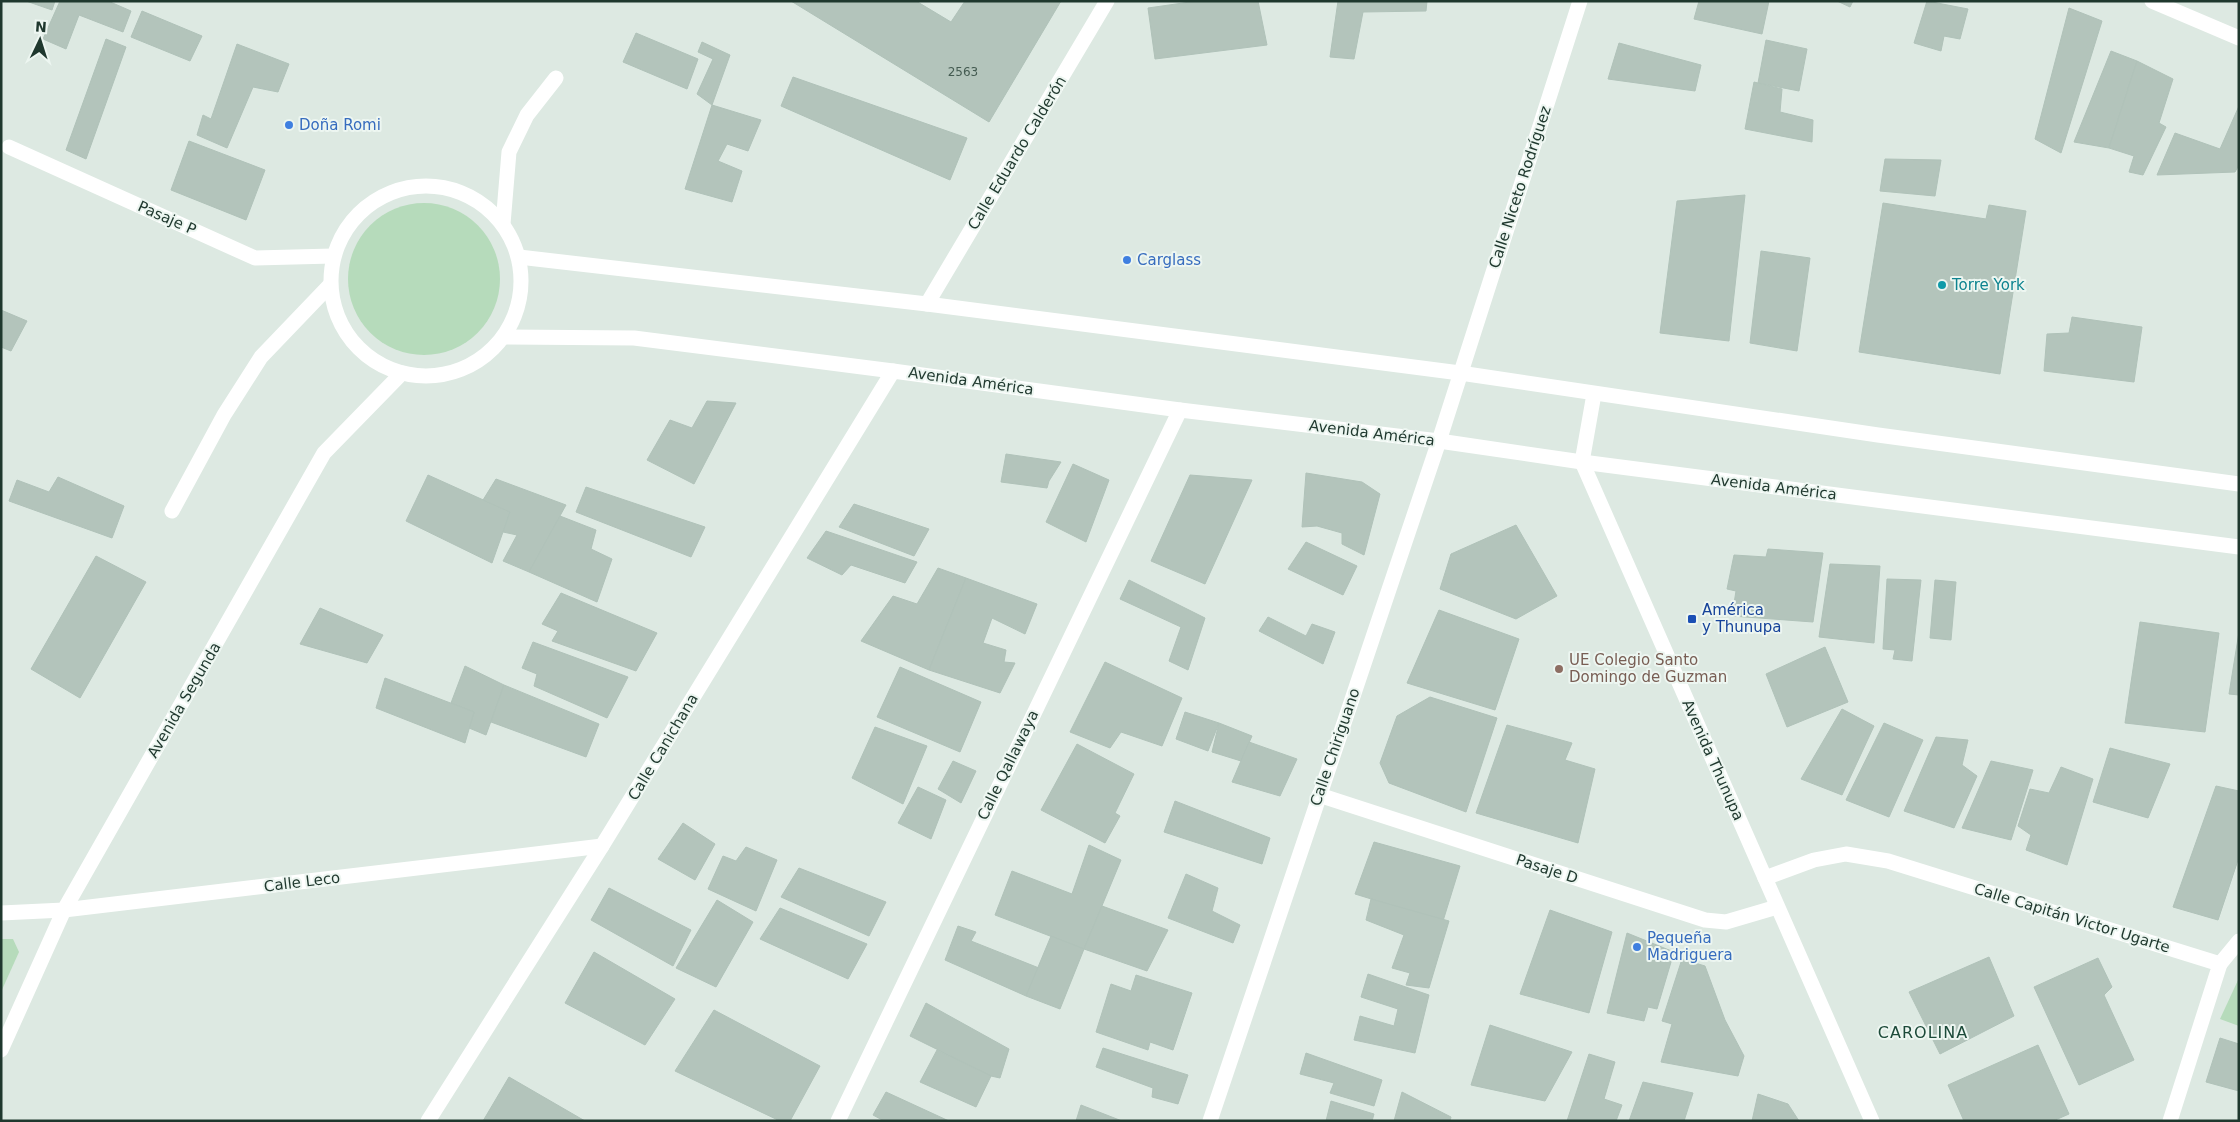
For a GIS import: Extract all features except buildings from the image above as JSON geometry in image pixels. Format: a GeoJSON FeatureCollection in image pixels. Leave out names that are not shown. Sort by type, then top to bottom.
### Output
{"type":"FeatureCollection","features":[{"type":"Feature","properties":{"kind":"street","name":"Calle Eduardo Calderón"},"geometry":{"type":"LineString","coordinates":[[928,304],[1107,1]]}},
{"type":"Feature","properties":{"kind":"street","name":"Calle Niceto Rodríguez"},"geometry":{"type":"LineString","coordinates":[[1460,373],[1580,1]]}},
{"type":"Feature","properties":{"kind":"street"},"geometry":{"type":"LineString","coordinates":[[2152,1],[2239,38]]}},
{"type":"Feature","properties":{"kind":"street"},"geometry":{"type":"LineString","coordinates":[[503,224],[509,152],[527,115],[556,78]]}},
{"type":"Feature","properties":{"kind":"street","name":"Pasaje P"},"geometry":{"type":"LineString","coordinates":[[9,146],[255,258],[333,256]]}},
{"type":"Feature","properties":{"kind":"street"},"geometry":{"type":"LineString","coordinates":[[423,186],[454,190],[481,203],[503,224],[519,257],[522,285],[517,312],[504,337],[484,357],[459,371],[431,376],[402,373],[374,361],[351,341],[336,315],[330,285],[333,256],[346,227],[367,206],[394,191],[423,186]]}},
{"type":"Feature","properties":{"kind":"street"},"geometry":{"type":"LineString","coordinates":[[519,257],[928,304],[1460,373],[1594,394],[2239,484]]}},
{"type":"Feature","properties":{"kind":"street"},"geometry":{"type":"LineString","coordinates":[[172,511],[224,415],[261,357],[330,285]]}},
{"type":"Feature","properties":{"kind":"street","name":"Avenida América"},"geometry":{"type":"LineString","coordinates":[[504,337],[634,338],[894,370],[1180,410],[1439,441],[1582,462],[2239,548]]}},
{"type":"Feature","properties":{"kind":"street","name":"Calle Canichana"},"geometry":{"type":"LineString","coordinates":[[428,1121],[602,846],[894,370]]}},
{"type":"Feature","properties":{"kind":"street","name":"Avenida Segunda"},"geometry":{"type":"LineString","coordinates":[[1,1050],[64,910],[324,454],[402,373]]}},
{"type":"Feature","properties":{"kind":"street","name":"Calle Chiriguano"},"geometry":{"type":"LineString","coordinates":[[1210,1121],[1439,441],[1460,373]]}},
{"type":"Feature","properties":{"kind":"street"},"geometry":{"type":"LineString","coordinates":[[1582,462],[1594,394]]}},
{"type":"Feature","properties":{"kind":"street","name":"Calle Qallawaya"},"geometry":{"type":"LineString","coordinates":[[838,1121],[1180,410]]}},
{"type":"Feature","properties":{"kind":"street","name":"Avenida Thunupa"},"geometry":{"type":"LineString","coordinates":[[1582,462],[1872,1121]]}},
{"type":"Feature","properties":{"kind":"street","name":"Pasaje D"},"geometry":{"type":"LineString","coordinates":[[1319,795],[1705,920],[1726,922],[1777,908]]}},
{"type":"Feature","properties":{"kind":"street","name":"Calle Leco"},"geometry":{"type":"LineString","coordinates":[[1,912],[64,910],[602,846]]}},
{"type":"Feature","properties":{"kind":"street","name":"Calle Capitán Victor Ugarte"},"geometry":{"type":"LineString","coordinates":[[1765,878],[1814,860],[1846,854],[1888,861],[2220,964]]}},
{"type":"Feature","properties":{"kind":"street"},"geometry":{"type":"LineString","coordinates":[[2170,1121],[2220,964],[2239,941]]}},
{"type":"Feature","properties":{"kind":"green space"},"geometry":{"type":"Polygon","coordinates":[[[424,203],[439,204],[453,209],[478,225],[494,250],[499,264],[499,294],[494,308],[478,333],[453,349],[439,354],[424,355],[409,354],[395,349],[370,333],[354,308],[349,294],[348,279],[349,264],[354,250],[370,225],[395,209],[409,204],[424,203]]]}},
{"type":"Feature","properties":{"kind":"green space"},"geometry":{"type":"Polygon","coordinates":[[[1,939],[13,939],[19,952],[1,992],[1,939]]]}},
{"type":"Feature","properties":{"kind":"green space"},"geometry":{"type":"Polygon","coordinates":[[[2239,978],[2239,1026],[2220,1019],[2239,978]]]}},
{"type":"Feature","properties":{"kind":"place","name":"Doña Romi"},"geometry":{"type":"Point","coordinates":[289,125]}},
{"type":"Feature","properties":{"kind":"place","name":"Carglass"},"geometry":{"type":"Point","coordinates":[1127,260]}},
{"type":"Feature","properties":{"kind":"place","name":"Torre York"},"geometry":{"type":"Point","coordinates":[1942,285]}},
{"type":"Feature","properties":{"kind":"place","name":"América y Thunupa"},"geometry":{"type":"Point","coordinates":[1692,619]}},
{"type":"Feature","properties":{"kind":"place","name":"UE Colegio Santo Domingo de Guzman"},"geometry":{"type":"Point","coordinates":[1559,669]}},
{"type":"Feature","properties":{"kind":"place","name":"Pequeña Madriguera"},"geometry":{"type":"Point","coordinates":[1637,947]}},
{"type":"Feature","properties":{"kind":"district","name":"CAROLINA"},"geometry":{"type":"Point","coordinates":[1923,1032]}}]}
